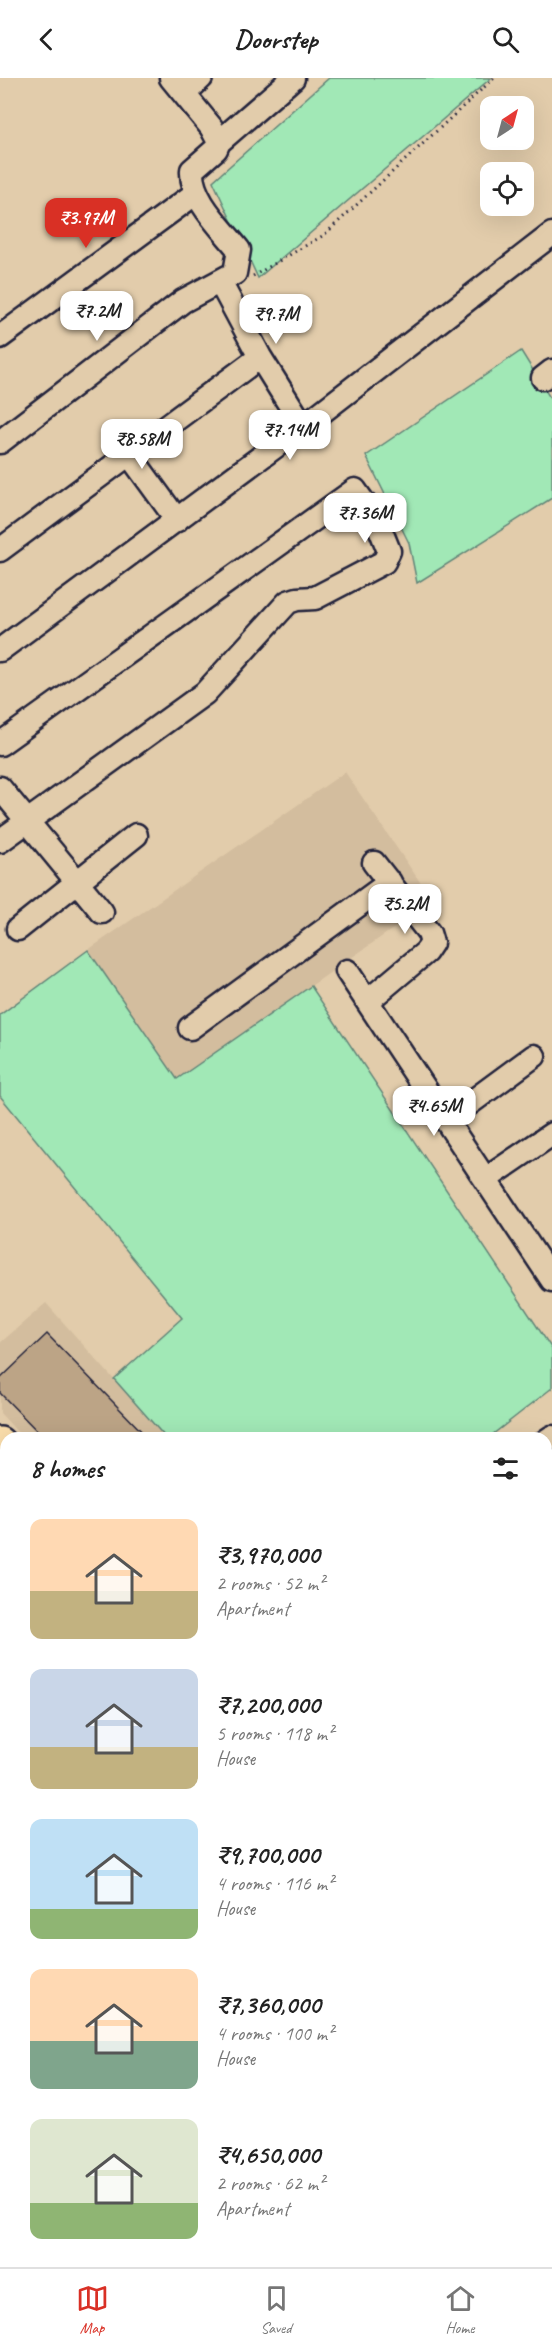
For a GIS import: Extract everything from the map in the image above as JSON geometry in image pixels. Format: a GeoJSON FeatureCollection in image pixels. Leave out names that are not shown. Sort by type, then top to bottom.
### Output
{"type":"FeatureCollection","features":[{"type":"Feature","properties":{"kind":"street"},"geometry":{"type":"LineString","coordinates":[[201,78],[177,86],[211,127],[219,142]]}},
{"type":"Feature","properties":{"kind":"street"},"geometry":{"type":"LineString","coordinates":[[0,442],[183,301],[227,278],[239,250],[196,193],[191,181],[192,170],[216,149],[219,142],[293,78]]}},
{"type":"Feature","properties":{"kind":"street"},"geometry":{"type":"LineString","coordinates":[[0,338],[196,193]]}},
{"type":"Feature","properties":{"kind":"street"},"geometry":{"type":"LineString","coordinates":[[0,650],[303,426],[552,234]]}},
{"type":"Feature","properties":{"kind":"street"},"geometry":{"type":"LineString","coordinates":[[227,278],[260,357],[303,426]]}},
{"type":"Feature","properties":{"kind":"street"},"geometry":{"type":"LineString","coordinates":[[0,550],[260,357]]}},
{"type":"Feature","properties":{"kind":"street"},"geometry":{"type":"LineString","coordinates":[[129,454],[177,520]]}},
{"type":"Feature","properties":{"kind":"street"},"geometry":{"type":"LineString","coordinates":[[0,744],[355,490],[377,521],[389,550],[384,562],[315,598],[288,602],[205,693],[0,841]]}},
{"type":"Feature","properties":{"kind":"street"},"geometry":{"type":"LineString","coordinates":[[0,788],[102,912]]}},
{"type":"Feature","properties":{"kind":"street"},"geometry":{"type":"LineString","coordinates":[[18,928],[136,835]]}},
{"type":"Feature","properties":{"kind":"street"},"geometry":{"type":"LineString","coordinates":[[369,1000],[426,952],[432,943],[429,933],[374,863]]}},
{"type":"Feature","properties":{"kind":"street"},"geometry":{"type":"LineString","coordinates":[[190,1028],[390,882]]}},
{"type":"Feature","properties":{"kind":"street"},"geometry":{"type":"LineString","coordinates":[[347,971],[369,1000],[552,1280]]}},
{"type":"Feature","properties":{"kind":"street"},"geometry":{"type":"LineString","coordinates":[[447,1120],[534,1056]]}},
{"type":"Feature","properties":{"kind":"street"},"geometry":{"type":"LineString","coordinates":[[486,1179],[552,1134]]}},
{"type":"Feature","properties":{"kind":"path"},"geometry":{"type":"LineString","coordinates":[[227,278],[250,278],[324,235],[494,78]]}},
{"type":"Feature","properties":{"kind":"shaded area"},"geometry":{"type":"Polygon","coordinates":[[[345,772],[433,901],[177,1079],[88,950],[345,772]]]}},
{"type":"Feature","properties":{"kind":"shaded area"},"geometry":{"type":"Polygon","coordinates":[[[46,1303],[161,1432],[17,1432],[0,1413],[0,1343],[46,1303]]]}},
{"type":"Feature","properties":{"kind":"green space"},"geometry":{"type":"Polygon","coordinates":[[[329,78],[491,78],[258,278],[213,181],[329,78]]]}},
{"type":"Feature","properties":{"kind":"green space"},"geometry":{"type":"Polygon","coordinates":[[[521,351],[552,401],[552,498],[417,583],[409,543],[366,456],[521,351]]]}},
{"type":"Feature","properties":{"kind":"green space"},"geometry":{"type":"Polygon","coordinates":[[[88,950],[177,1079],[311,986],[552,1349],[552,1388],[496,1432],[161,1432],[114,1379],[182,1318],[0,1096],[0,1015],[88,950]]]}},
{"type":"Feature","properties":{"kind":"building"},"geometry":{"type":"Polygon","coordinates":[[[47,1334],[142,1432],[38,1432],[0,1393],[0,1379],[47,1334]]]}}]}
